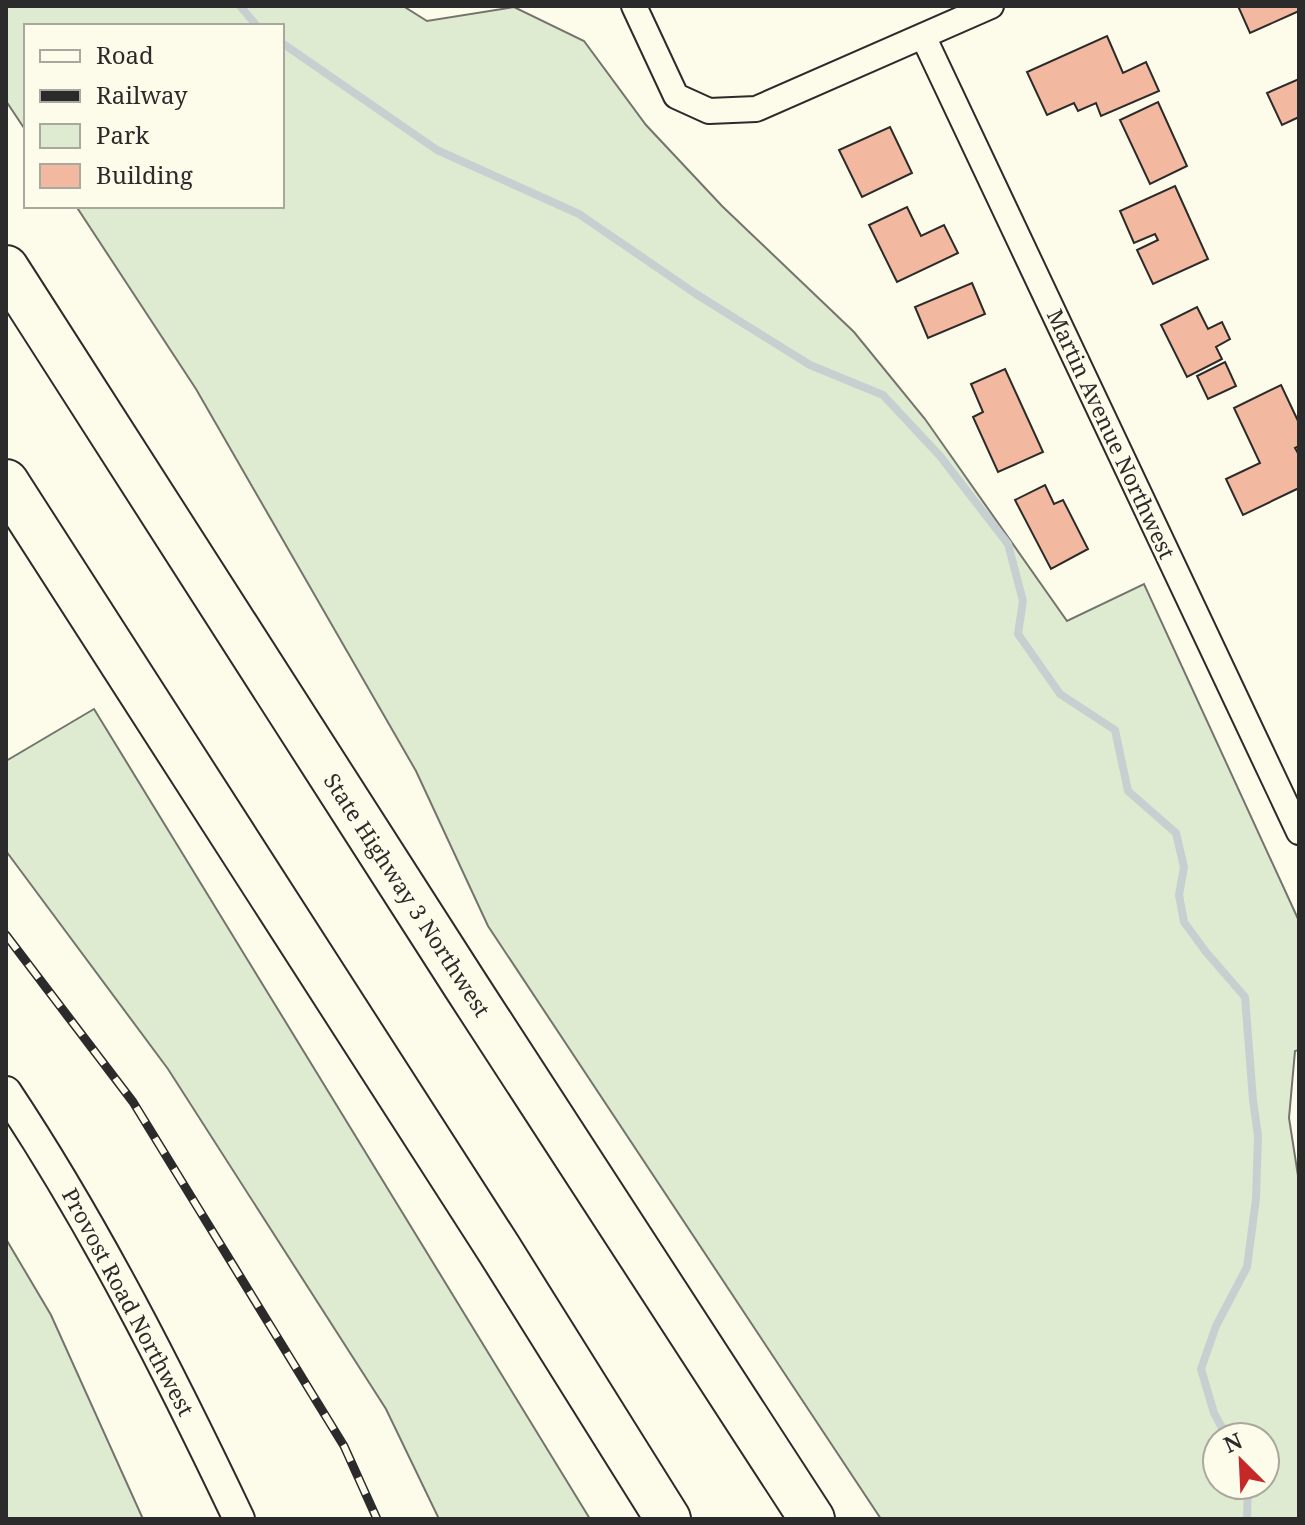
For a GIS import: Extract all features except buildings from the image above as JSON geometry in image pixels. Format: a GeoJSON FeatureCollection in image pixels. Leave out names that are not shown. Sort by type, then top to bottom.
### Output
{"type":"FeatureCollection","features":[{"type":"Feature","properties":{"kind":"highway","name":"State Highway 3 Northwest"},"geometry":{"type":"LineString","coordinates":[[6,268],[812,1519]]}},
{"type":"Feature","properties":{"kind":"highway"},"geometry":{"type":"LineString","coordinates":[[6,482],[499,1249],[668,1519]]}},
{"type":"Feature","properties":{"kind":"street"},"geometry":{"type":"LineString","coordinates":[[634,6],[676,96],[709,111],[756,109],[991,6]]}},
{"type":"Feature","properties":{"kind":"street","name":"Martin Avenue Northwest"},"geometry":{"type":"LineString","coordinates":[[923,36],[1299,832]]}},
{"type":"Feature","properties":{"kind":"street","name":"Provost Road Northwest"},"geometry":{"type":"LineString","coordinates":[[6,1092],[59,1173],[191,1416],[239,1519]]}},
{"type":"Feature","properties":{"kind":"green space"},"geometry":{"type":"Polygon","coordinates":[[[6,6],[403,6],[427,21],[514,7],[584,41],[646,125],[722,206],[854,332],[925,419],[1067,621],[1144,584],[1299,921],[1299,1050],[1295,1051],[1289,1118],[1299,1182],[1299,1519],[881,1519],[488,926],[416,771],[196,389],[77,208],[284,208],[284,24],[24,24],[24,128],[6,101],[6,6]]]}},
{"type":"Feature","properties":{"kind":"green space"},"geometry":{"type":"Polygon","coordinates":[[[94,709],[590,1519],[439,1519],[386,1409],[168,1069],[6,851],[6,761],[94,709]]]}},
{"type":"Feature","properties":{"kind":"green space"},"geometry":{"type":"Polygon","coordinates":[[[6,1239],[51,1315],[143,1519],[6,1519],[6,1239]]]}},
{"type":"Feature","properties":{"kind":"waterway"},"geometry":{"type":"LineString","coordinates":[[240,6],[255,24]]}},
{"type":"Feature","properties":{"kind":"waterway"},"geometry":{"type":"LineString","coordinates":[[284,44],[437,150],[579,214],[696,294],[810,365],[883,395],[940,456],[1008,544],[1023,601],[1018,634],[1060,694],[1115,730],[1128,791],[1176,833],[1184,867],[1179,895],[1184,922],[1245,997],[1258,1136],[1256,1199],[1247,1267],[1216,1326],[1201,1369],[1218,1421]]}},
{"type":"Feature","properties":{"kind":"waterway"},"geometry":{"type":"LineString","coordinates":[[1247,1519],[1248,1501]]}},
{"type":"Feature","properties":{"kind":"railway"},"geometry":{"type":"LineString","coordinates":[[6,935],[133,1102],[344,1446],[377,1519]]}}]}
